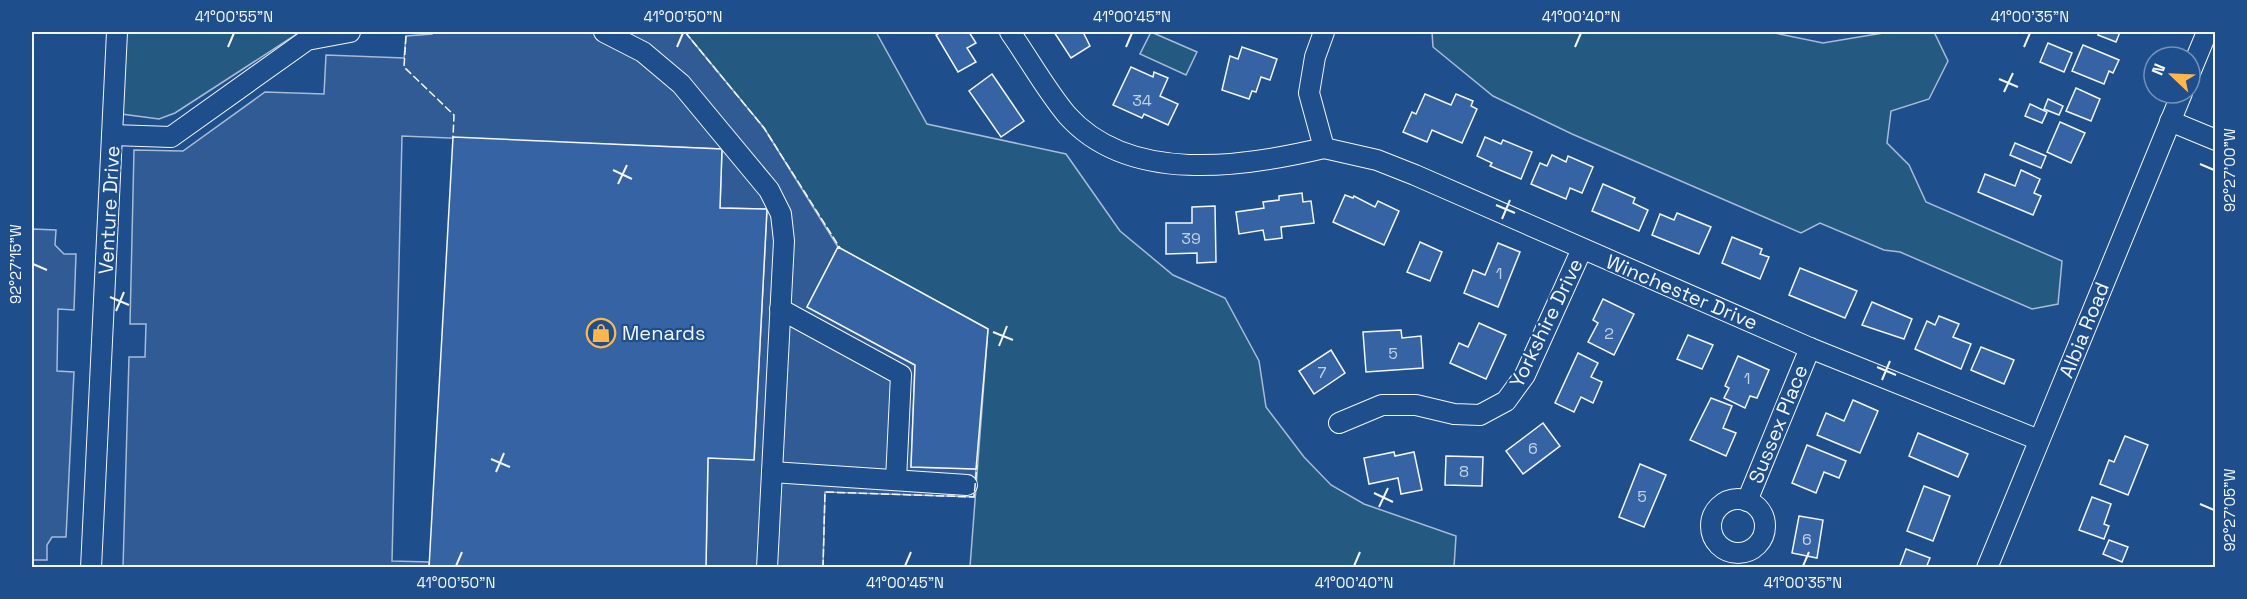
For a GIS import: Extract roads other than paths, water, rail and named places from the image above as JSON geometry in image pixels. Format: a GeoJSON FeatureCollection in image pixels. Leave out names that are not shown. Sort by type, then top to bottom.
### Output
{"type":"FeatureCollection","features":[{"type":"Feature","properties":{"kind":"street","name":"Venture Drive"},"geometry":{"type":"LineString","coordinates":[[92,567],[117,32]]}},
{"type":"Feature","properties":{"kind":"street"},"geometry":{"type":"LineString","coordinates":[[112,135],[171,137],[307,40],[350,32]]}},
{"type":"Feature","properties":{"kind":"street"},"geometry":{"type":"LineString","coordinates":[[604,32],[643,52],[675,78],[769,190],[781,214],[784,232],[767,567]]}},
{"type":"Feature","properties":{"kind":"street"},"geometry":{"type":"LineString","coordinates":[[1010,32],[1068,116],[1101,142],[1141,159],[1185,166],[1279,159],[1324,148],[1309,93],[1315,57],[1324,32]]}},
{"type":"Feature","properties":{"kind":"street","name":"Albia Road"},"geometry":{"type":"LineString","coordinates":[[1987,567],[2177,105]]}},
{"type":"Feature","properties":{"kind":"street"},"geometry":{"type":"LineString","coordinates":[[2170,121],[2216,140]]}},
{"type":"Feature","properties":{"kind":"street","name":"Winchester Drive"},"geometry":{"type":"LineString","coordinates":[[1324,148],[1377,160],[1810,348],[2039,440]]}},
{"type":"Feature","properties":{"kind":"street","name":"Yorkshire Drive"},"geometry":{"type":"LineString","coordinates":[[1339,423],[1382,405],[1416,405],[1454,414],[1480,415],[1506,401],[1525,375],[1582,249]]}},
{"type":"Feature","properties":{"kind":"street"},"geometry":{"type":"LineString","coordinates":[[780,309],[901,375],[896,480]]}},
{"type":"Feature","properties":{"kind":"street","name":"Sussex Place"},"geometry":{"type":"LineString","coordinates":[[1747,501],[1810,348]]}},
{"type":"Feature","properties":{"kind":"street"},"geometry":{"type":"LineString","coordinates":[[772,472],[967,485]]}},
{"type":"Feature","properties":{"kind":"place","name":"Menards"},"geometry":{"type":"Point","coordinates":[601,333]}}]}
